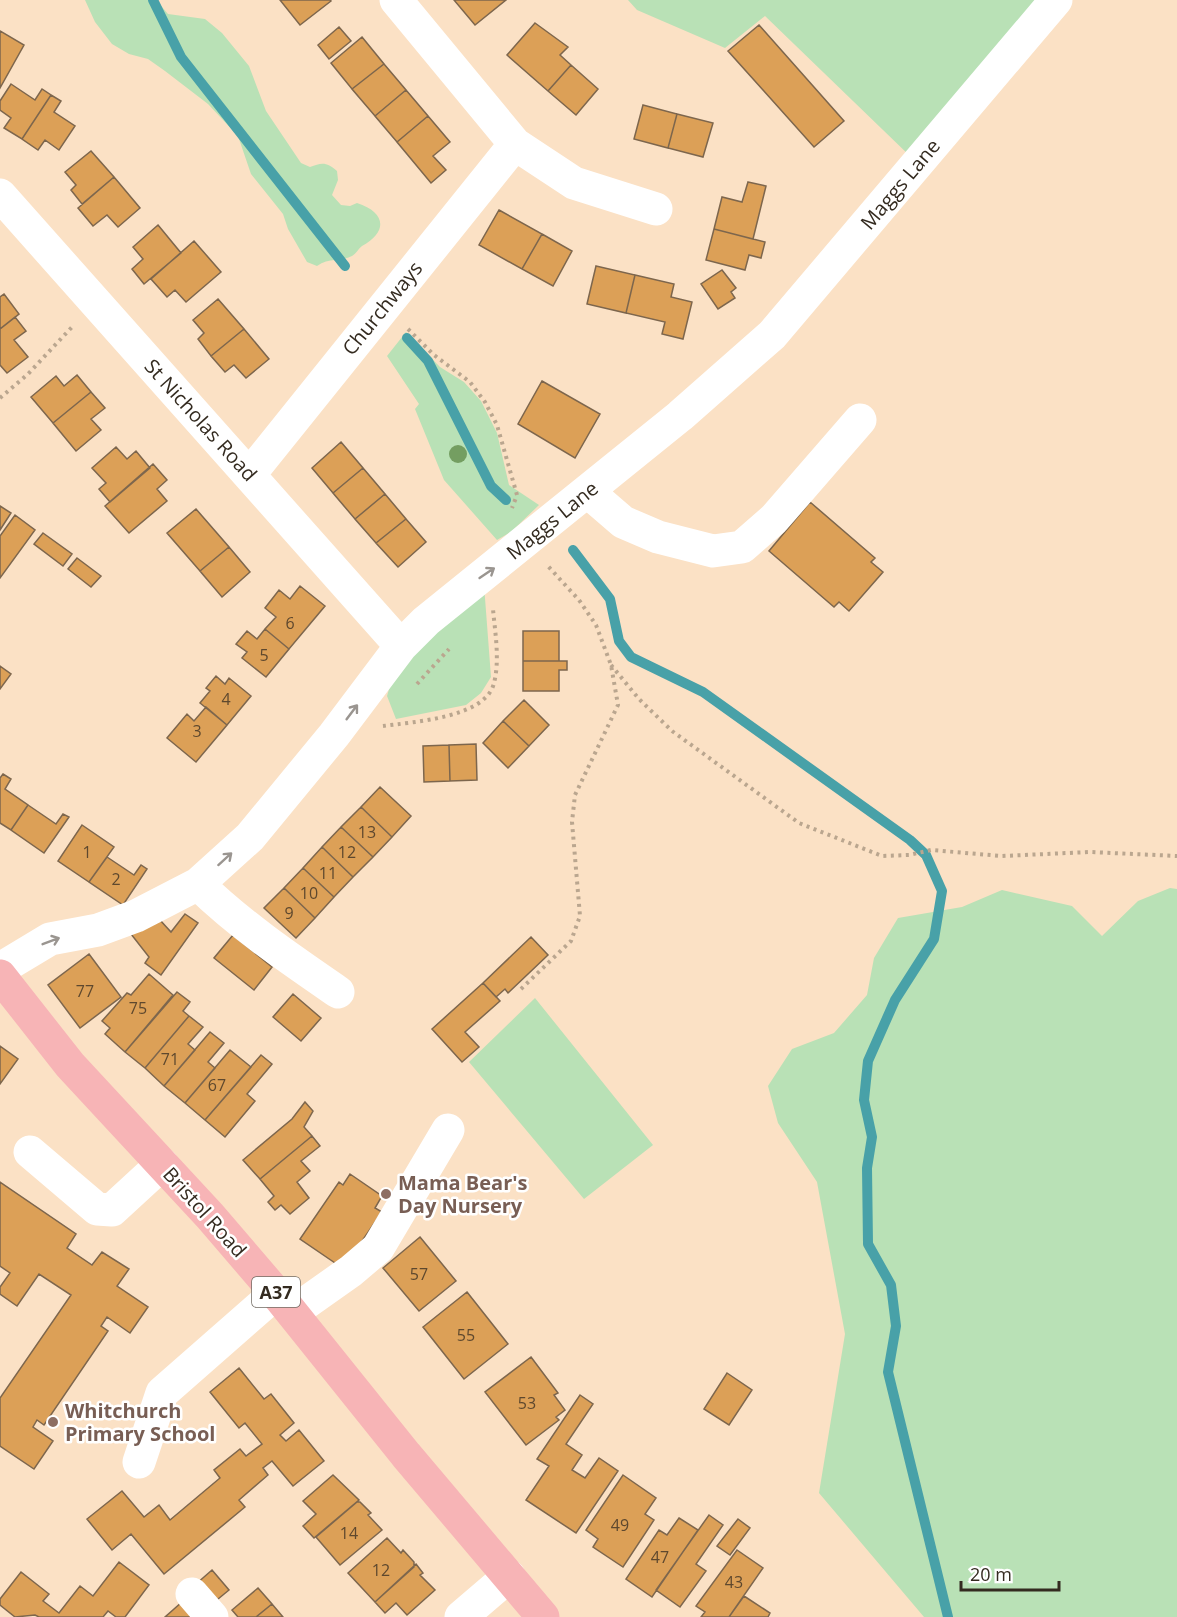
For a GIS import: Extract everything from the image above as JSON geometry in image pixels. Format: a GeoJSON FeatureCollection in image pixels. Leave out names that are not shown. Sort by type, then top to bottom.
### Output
{"type":"FeatureCollection","features":[{"type":"Feature","properties":{"kind":"highway","name":"Bristol Road"},"geometry":{"type":"LineString","coordinates":[[2,982],[70,1065],[285,1302],[406,1455],[543,1617]]}},
{"type":"Feature","properties":{"kind":"street"},"geometry":{"type":"LineString","coordinates":[[396,0],[515,144],[574,183],[656,209]]}},
{"type":"Feature","properties":{"kind":"street","name":"Maggs Lane"},"geometry":{"type":"LineString","coordinates":[[2,982],[51,939],[98,930],[136,916],[198,884],[250,837],[334,735],[401,646],[466,586],[493,568],[680,416],[772,335],[1056,0]]}},
{"type":"Feature","properties":{"kind":"street","name":"Churchways"},"geometry":{"type":"LineString","coordinates":[[250,474],[515,144]]}},
{"type":"Feature","properties":{"kind":"street","name":"St Nicholas Road"},"geometry":{"type":"LineString","coordinates":[[0,195],[401,646]]}},
{"type":"Feature","properties":{"kind":"street"},"geometry":{"type":"LineString","coordinates":[[587,491],[623,522],[658,537],[713,550],[742,547],[774,519],[860,420]]}},
{"type":"Feature","properties":{"kind":"street"},"geometry":{"type":"LineString","coordinates":[[198,884],[217,903],[280,952],[338,992]]}},
{"type":"Feature","properties":{"kind":"street"},"geometry":{"type":"LineString","coordinates":[[139,1462],[162,1393],[285,1302],[351,1271],[378,1248],[448,1130]]}},
{"type":"Feature","properties":{"kind":"street"},"geometry":{"type":"LineString","coordinates":[[30,1152],[97,1209],[112,1210],[162,1164]]}},
{"type":"Feature","properties":{"kind":"street"},"geometry":{"type":"LineString","coordinates":[[461,1617],[509,1576]]}},
{"type":"Feature","properties":{"kind":"path"},"geometry":{"type":"LineString","coordinates":[[0,398],[28,374],[69,329]]}},
{"type":"Feature","properties":{"kind":"path"},"geometry":{"type":"LineString","coordinates":[[521,989],[571,941],[580,916],[572,822],[575,795],[618,705],[611,665],[591,616],[525,542]]}},
{"type":"Feature","properties":{"kind":"path"},"geometry":{"type":"LineString","coordinates":[[611,665],[639,699],[672,731],[799,823],[882,856],[909,855],[931,850],[1002,856],[1090,852],[1177,856]]}},
{"type":"Feature","properties":{"kind":"green space"},"geometry":{"type":"Polygon","coordinates":[[[85,0],[156,0],[168,14],[205,19],[222,33],[249,66],[266,111],[301,163],[310,167],[324,164],[337,171],[338,180],[332,195],[341,205],[350,206],[357,203],[373,211],[380,222],[377,234],[348,258],[326,261],[317,266],[307,262],[288,229],[283,214],[251,174],[238,136],[208,104],[165,71],[148,59],[129,54],[112,44],[95,22],[85,0]]]}},
{"type":"Feature","properties":{"kind":"green space"},"geometry":{"type":"Polygon","coordinates":[[[628,0],[1041,0],[912,158],[765,16],[725,48],[637,10],[628,0]]]}},
{"type":"Feature","properties":{"kind":"green space"},"geometry":{"type":"Polygon","coordinates":[[[406,332],[440,367],[464,382],[481,401],[497,433],[509,485],[539,505],[511,532],[497,540],[444,480],[415,409],[419,404],[387,356],[406,332]]]}},
{"type":"Feature","properties":{"kind":"green space"},"geometry":{"type":"Polygon","coordinates":[[[484,585],[491,677],[481,693],[466,705],[396,719],[387,696],[394,672],[484,585]]]}},
{"type":"Feature","properties":{"kind":"green space"},"geometry":{"type":"Polygon","coordinates":[[[1170,888],[1177,889],[1177,1617],[924,1617],[819,1493],[845,1334],[817,1182],[778,1123],[768,1086],[792,1049],[834,1033],[867,995],[874,958],[898,918],[962,907],[1002,890],[1072,906],[1102,936],[1138,901],[1170,888]]]}},
{"type":"Feature","properties":{"kind":"green space"},"geometry":{"type":"Polygon","coordinates":[[[535,998],[653,1145],[584,1199],[469,1062],[535,998]]]}},
{"type":"Feature","properties":{"kind":"building"},"geometry":{"type":"Polygon","coordinates":[[[280,0],[330,0],[331,1],[300,25],[280,0]]]}},
{"type":"Feature","properties":{"kind":"building"},"geometry":{"type":"Polygon","coordinates":[[[454,0],[506,0],[475,25],[454,0]]]}},
{"type":"Feature","properties":{"kind":"building"},"geometry":{"type":"Polygon","coordinates":[[[535,23],[568,47],[560,55],[571,65],[548,91],[507,55],[535,23]]]}},
{"type":"Feature","properties":{"kind":"building"},"geometry":{"type":"Polygon","coordinates":[[[759,25],[844,121],[814,147],[728,51],[759,25]]]}},
{"type":"Feature","properties":{"kind":"building"},"geometry":{"type":"Polygon","coordinates":[[[339,27],[351,41],[329,59],[318,45],[339,27]]]}},
{"type":"Feature","properties":{"kind":"building"},"geometry":{"type":"Polygon","coordinates":[[[0,31],[24,45],[0,88],[0,31]]]}},
{"type":"Feature","properties":{"kind":"building"},"geometry":{"type":"Polygon","coordinates":[[[362,37],[384,64],[352,89],[331,63],[362,37]]]}},
{"type":"Feature","properties":{"kind":"building"},"geometry":{"type":"Polygon","coordinates":[[[384,64],[406,90],[375,116],[352,89],[384,64]]]}},
{"type":"Feature","properties":{"kind":"building"},"geometry":{"type":"Polygon","coordinates":[[[571,65],[598,89],[576,115],[548,91],[571,65]]]}},
{"type":"Feature","properties":{"kind":"building"},"geometry":{"type":"Polygon","coordinates":[[[11,84],[35,100],[42,89],[51,95],[22,139],[4,128],[11,118],[0,110],[0,101],[11,84]]]}},
{"type":"Feature","properties":{"kind":"building"},"geometry":{"type":"Polygon","coordinates":[[[406,90],[428,116],[397,142],[375,116],[406,90]]]}},
{"type":"Feature","properties":{"kind":"building"},"geometry":{"type":"Polygon","coordinates":[[[51,95],[61,101],[54,112],[75,126],[59,150],[45,140],[38,150],[22,139],[51,95]]]}},
{"type":"Feature","properties":{"kind":"building"},"geometry":{"type":"Polygon","coordinates":[[[643,105],[677,114],[668,148],[634,139],[643,105]]]}},
{"type":"Feature","properties":{"kind":"building"},"geometry":{"type":"Polygon","coordinates":[[[677,114],[713,123],[703,157],[668,148],[677,114]]]}},
{"type":"Feature","properties":{"kind":"building"},"geometry":{"type":"Polygon","coordinates":[[[428,116],[450,142],[433,156],[446,170],[431,183],[397,142],[428,116]]]}},
{"type":"Feature","properties":{"kind":"building"},"geometry":{"type":"Polygon","coordinates":[[[91,151],[114,177],[82,204],[71,190],[76,185],[65,172],[91,151]]]}},
{"type":"Feature","properties":{"kind":"building"},"geometry":{"type":"Polygon","coordinates":[[[114,177],[140,208],[118,227],[107,215],[93,226],[78,208],[114,177]]]}},
{"type":"Feature","properties":{"kind":"building"},"geometry":{"type":"Polygon","coordinates":[[[748,182],[766,186],[753,239],[714,229],[722,197],[742,202],[748,182]]]}},
{"type":"Feature","properties":{"kind":"building"},"geometry":{"type":"Polygon","coordinates":[[[499,210],[542,234],[522,269],[479,245],[499,210]]]}},
{"type":"Feature","properties":{"kind":"building"},"geometry":{"type":"Polygon","coordinates":[[[158,225],[181,253],[144,284],[132,269],[143,259],[133,247],[158,225]]]}},
{"type":"Feature","properties":{"kind":"building"},"geometry":{"type":"Polygon","coordinates":[[[714,229],[765,242],[761,258],[749,255],[745,270],[706,260],[714,229]]]}},
{"type":"Feature","properties":{"kind":"building"},"geometry":{"type":"Polygon","coordinates":[[[542,234],[572,251],[553,286],[522,269],[542,234]]]}},
{"type":"Feature","properties":{"kind":"building"},"geometry":{"type":"Polygon","coordinates":[[[194,241],[221,272],[186,302],[175,290],[167,297],[151,279],[194,241]]]}},
{"type":"Feature","properties":{"kind":"building"},"geometry":{"type":"Polygon","coordinates":[[[596,266],[635,275],[626,313],[587,304],[596,266]]]}},
{"type":"Feature","properties":{"kind":"building"},"geometry":{"type":"Polygon","coordinates":[[[722,270],[736,288],[731,292],[735,298],[718,309],[701,284],[722,270]]]}},
{"type":"Feature","properties":{"kind":"building"},"geometry":{"type":"Polygon","coordinates":[[[635,275],[674,284],[671,297],[692,302],[683,339],[662,334],[665,322],[626,313],[635,275]]]}},
{"type":"Feature","properties":{"kind":"building"},"geometry":{"type":"Polygon","coordinates":[[[4,294],[19,314],[0,329],[0,297],[4,294]]]}},
{"type":"Feature","properties":{"kind":"building"},"geometry":{"type":"Polygon","coordinates":[[[218,299],[244,329],[211,356],[198,339],[204,333],[193,320],[218,299]]]}},
{"type":"Feature","properties":{"kind":"building"},"geometry":{"type":"Polygon","coordinates":[[[15,317],[26,331],[14,340],[28,357],[7,373],[0,365],[0,329],[15,317]]]}},
{"type":"Feature","properties":{"kind":"building"},"geometry":{"type":"Polygon","coordinates":[[[244,329],[269,359],[246,378],[234,365],[225,372],[211,356],[244,329]]]}},
{"type":"Feature","properties":{"kind":"building"},"geometry":{"type":"Polygon","coordinates":[[[77,375],[91,392],[53,423],[31,397],[56,376],[64,386],[77,375]]]}},
{"type":"Feature","properties":{"kind":"building"},"geometry":{"type":"Polygon","coordinates":[[[542,381],[600,414],[575,458],[518,424],[542,381]]]}},
{"type":"Feature","properties":{"kind":"building"},"geometry":{"type":"Polygon","coordinates":[[[91,392],[105,408],[91,419],[101,430],[76,451],[53,423],[91,392]]]}},
{"type":"Feature","properties":{"kind":"building"},"geometry":{"type":"Polygon","coordinates":[[[341,442],[363,468],[333,493],[312,468],[341,442]]]}},
{"type":"Feature","properties":{"kind":"building"},"geometry":{"type":"Polygon","coordinates":[[[116,447],[127,459],[136,451],[150,468],[110,502],[99,489],[106,483],[92,468],[116,447]]]}},
{"type":"Feature","properties":{"kind":"building"},"geometry":{"type":"Polygon","coordinates":[[[153,464],[167,480],[157,489],[167,501],[129,533],[105,506],[153,464]]]}},
{"type":"Feature","properties":{"kind":"building"},"geometry":{"type":"Polygon","coordinates":[[[363,468],[385,494],[355,519],[333,493],[363,468]]]}},
{"type":"Feature","properties":{"kind":"building"},"geometry":{"type":"Polygon","coordinates":[[[385,494],[406,519],[376,543],[355,519],[385,494]]]}},
{"type":"Feature","properties":{"kind":"building"},"geometry":{"type":"Polygon","coordinates":[[[810,502],[875,558],[871,562],[883,572],[849,611],[839,602],[834,607],[769,551],[810,502]]]}},
{"type":"Feature","properties":{"kind":"building"},"geometry":{"type":"Polygon","coordinates":[[[0,506],[11,513],[0,530],[0,506]]]}},
{"type":"Feature","properties":{"kind":"building"},"geometry":{"type":"Polygon","coordinates":[[[196,509],[229,547],[200,571],[167,533],[196,509]]]}},
{"type":"Feature","properties":{"kind":"building"},"geometry":{"type":"Polygon","coordinates":[[[15,515],[35,530],[0,578],[0,536],[15,515]]]}},
{"type":"Feature","properties":{"kind":"building"},"geometry":{"type":"Polygon","coordinates":[[[406,519],[426,542],[398,567],[376,543],[406,519]]]}},
{"type":"Feature","properties":{"kind":"building"},"geometry":{"type":"Polygon","coordinates":[[[43,533],[72,554],[63,566],[34,544],[43,533]]]}},
{"type":"Feature","properties":{"kind":"building"},"geometry":{"type":"Polygon","coordinates":[[[229,547],[250,572],[222,597],[200,571],[229,547]]]}},
{"type":"Feature","properties":{"kind":"building"},"geometry":{"type":"Polygon","coordinates":[[[77,558],[101,576],[91,587],[68,569],[77,558]]]}},
{"type":"Feature","properties":{"kind":"building"},"geometry":{"type":"Polygon","coordinates":[[[300,586],[325,606],[289,649],[265,629],[276,617],[265,608],[279,590],[290,599],[300,586]]]}},
{"type":"Feature","properties":{"kind":"building"},"geometry":{"type":"Polygon","coordinates":[[[265,629],[289,649],[266,677],[242,658],[247,652],[236,644],[247,631],[257,639],[265,629]]]}},
{"type":"Feature","properties":{"kind":"building"},"geometry":{"type":"Polygon","coordinates":[[[523,631],[559,631],[559,661],[523,661],[523,631]]]}},
{"type":"Feature","properties":{"kind":"building"},"geometry":{"type":"Polygon","coordinates":[[[523,661],[567,661],[567,670],[559,670],[559,691],[523,691],[523,661]]]}},
{"type":"Feature","properties":{"kind":"building"},"geometry":{"type":"Polygon","coordinates":[[[0,666],[11,674],[0,689],[0,666]]]}},
{"type":"Feature","properties":{"kind":"building"},"geometry":{"type":"Polygon","coordinates":[[[216,676],[225,684],[229,678],[251,696],[227,725],[200,703],[210,691],[206,688],[216,676]]]}},
{"type":"Feature","properties":{"kind":"building"},"geometry":{"type":"Polygon","coordinates":[[[524,700],[549,725],[529,746],[503,721],[524,700]]]}},
{"type":"Feature","properties":{"kind":"building"},"geometry":{"type":"Polygon","coordinates":[[[206,707],[227,725],[196,762],[167,738],[187,714],[194,721],[206,707]]]}},
{"type":"Feature","properties":{"kind":"building"},"geometry":{"type":"Polygon","coordinates":[[[503,721],[529,746],[508,768],[483,743],[503,721]]]}},
{"type":"Feature","properties":{"kind":"building"},"geometry":{"type":"Polygon","coordinates":[[[476,744],[477,780],[450,781],[449,745],[476,744]]]}},
{"type":"Feature","properties":{"kind":"building"},"geometry":{"type":"Polygon","coordinates":[[[449,745],[450,781],[424,782],[423,746],[449,745]]]}},
{"type":"Feature","properties":{"kind":"building"},"geometry":{"type":"Polygon","coordinates":[[[3,774],[11,779],[5,789],[28,805],[11,830],[0,823],[0,778],[3,774]]]}},
{"type":"Feature","properties":{"kind":"building"},"geometry":{"type":"Polygon","coordinates":[[[380,787],[411,816],[392,837],[361,807],[380,787]]]}},
{"type":"Feature","properties":{"kind":"building"},"geometry":{"type":"Polygon","coordinates":[[[28,805],[56,824],[63,814],[69,817],[44,853],[11,830],[28,805]]]}},
{"type":"Feature","properties":{"kind":"building"},"geometry":{"type":"Polygon","coordinates":[[[361,807],[392,837],[373,857],[341,827],[361,807]]]}},
{"type":"Feature","properties":{"kind":"building"},"geometry":{"type":"Polygon","coordinates":[[[82,825],[114,847],[89,882],[58,861],[82,825]]]}},
{"type":"Feature","properties":{"kind":"building"},"geometry":{"type":"Polygon","coordinates":[[[341,827],[373,857],[353,877],[322,847],[341,827]]]}},
{"type":"Feature","properties":{"kind":"building"},"geometry":{"type":"Polygon","coordinates":[[[322,847],[353,877],[334,897],[303,868],[322,847]]]}},
{"type":"Feature","properties":{"kind":"building"},"geometry":{"type":"Polygon","coordinates":[[[107,857],[134,875],[141,865],[147,869],[123,905],[89,882],[107,857]]]}},
{"type":"Feature","properties":{"kind":"building"},"geometry":{"type":"Polygon","coordinates":[[[303,868],[334,897],[315,918],[284,888],[303,868]]]}},
{"type":"Feature","properties":{"kind":"building"},"geometry":{"type":"Polygon","coordinates":[[[284,888],[315,918],[296,938],[264,908],[284,888]]]}},
{"type":"Feature","properties":{"kind":"building"},"geometry":{"type":"Polygon","coordinates":[[[185,914],[198,923],[161,975],[145,963],[149,957],[131,934],[159,919],[171,932],[185,914]]]}},
{"type":"Feature","properties":{"kind":"building"},"geometry":{"type":"Polygon","coordinates":[[[233,935],[272,967],[254,990],[214,958],[233,935]]]}},
{"type":"Feature","properties":{"kind":"building"},"geometry":{"type":"Polygon","coordinates":[[[531,937],[548,955],[508,993],[505,989],[496,997],[483,983],[531,937]]]}},
{"type":"Feature","properties":{"kind":"building"},"geometry":{"type":"Polygon","coordinates":[[[89,954],[121,997],[80,1028],[48,985],[89,954]]]}},
{"type":"Feature","properties":{"kind":"building"},"geometry":{"type":"Polygon","coordinates":[[[149,974],[173,995],[125,1052],[105,1034],[110,1028],[102,1021],[127,993],[131,995],[149,974]]]}},
{"type":"Feature","properties":{"kind":"building"},"geometry":{"type":"Polygon","coordinates":[[[483,983],[500,1001],[465,1032],[479,1047],[462,1062],[432,1029],[483,983]]]}},
{"type":"Feature","properties":{"kind":"building"},"geometry":{"type":"Polygon","coordinates":[[[177,992],[190,1002],[183,1011],[189,1016],[145,1068],[125,1052],[177,992]]]}},
{"type":"Feature","properties":{"kind":"building"},"geometry":{"type":"Polygon","coordinates":[[[293,994],[321,1018],[301,1041],[273,1017],[293,994]]]}},
{"type":"Feature","properties":{"kind":"building"},"geometry":{"type":"Polygon","coordinates":[[[189,1016],[203,1027],[188,1044],[195,1050],[164,1086],[145,1068],[189,1016]]]}},
{"type":"Feature","properties":{"kind":"building"},"geometry":{"type":"Polygon","coordinates":[[[210,1032],[224,1043],[208,1062],[215,1068],[185,1103],[164,1086],[210,1032]]]}},
{"type":"Feature","properties":{"kind":"building"},"geometry":{"type":"Polygon","coordinates":[[[0,1046],[18,1059],[0,1084],[0,1046]]]}},
{"type":"Feature","properties":{"kind":"building"},"geometry":{"type":"Polygon","coordinates":[[[230,1050],[251,1067],[205,1120],[185,1103],[230,1050]]]}},
{"type":"Feature","properties":{"kind":"building"},"geometry":{"type":"Polygon","coordinates":[[[261,1055],[272,1064],[247,1094],[255,1101],[225,1137],[205,1120],[261,1055]]]}},
{"type":"Feature","properties":{"kind":"building"},"geometry":{"type":"Polygon","coordinates":[[[305,1102],[313,1111],[304,1127],[312,1136],[260,1179],[243,1160],[292,1119],[305,1102]]]}},
{"type":"Feature","properties":{"kind":"building"},"geometry":{"type":"Polygon","coordinates":[[[312,1136],[320,1146],[301,1161],[310,1171],[297,1182],[309,1198],[290,1214],[281,1205],[275,1210],[268,1202],[274,1196],[260,1179],[312,1136]]]}},
{"type":"Feature","properties":{"kind":"building"},"geometry":{"type":"Polygon","coordinates":[[[350,1174],[382,1196],[375,1208],[382,1212],[349,1260],[338,1265],[300,1239],[339,1182],[343,1185],[350,1174]]]}},
{"type":"Feature","properties":{"kind":"building"},"geometry":{"type":"Polygon","coordinates":[[[0,1182],[76,1234],[67,1248],[92,1265],[102,1252],[129,1269],[117,1286],[148,1307],[130,1333],[107,1317],[101,1326],[108,1331],[44,1425],[37,1420],[33,1427],[53,1441],[34,1469],[0,1446],[0,1398],[71,1295],[39,1274],[17,1306],[0,1294],[0,1287],[10,1273],[0,1266],[0,1182]]]}},
{"type":"Feature","properties":{"kind":"building"},"geometry":{"type":"Polygon","coordinates":[[[420,1237],[456,1281],[419,1311],[383,1268],[420,1237]]]}},
{"type":"Feature","properties":{"kind":"building"},"geometry":{"type":"Polygon","coordinates":[[[467,1292],[508,1344],[464,1379],[423,1327],[467,1292]]]}},
{"type":"Feature","properties":{"kind":"building"},"geometry":{"type":"Polygon","coordinates":[[[531,1357],[558,1393],[554,1395],[565,1410],[556,1417],[559,1420],[526,1445],[485,1392],[531,1357]]]}},
{"type":"Feature","properties":{"kind":"building"},"geometry":{"type":"Polygon","coordinates":[[[239,1368],[264,1399],[271,1394],[294,1423],[280,1435],[286,1441],[299,1430],[324,1461],[293,1486],[272,1461],[263,1468],[268,1475],[239,1500],[245,1507],[164,1574],[131,1534],[112,1550],[87,1519],[122,1491],[144,1517],[159,1505],[170,1520],[220,1478],[214,1470],[240,1449],[246,1456],[262,1444],[245,1423],[239,1428],[210,1392],[239,1368]]]}},
{"type":"Feature","properties":{"kind":"building"},"geometry":{"type":"Polygon","coordinates":[[[727,1373],[752,1390],[729,1425],[704,1409],[727,1373]]]}},
{"type":"Feature","properties":{"kind":"building"},"geometry":{"type":"Polygon","coordinates":[[[580,1395],[593,1404],[566,1444],[582,1455],[572,1470],[585,1478],[599,1458],[618,1471],[576,1533],[526,1500],[549,1466],[537,1459],[580,1395]]]}},
{"type":"Feature","properties":{"kind":"building"},"geometry":{"type":"Polygon","coordinates":[[[333,1475],[359,1500],[314,1538],[303,1526],[316,1514],[303,1501],[333,1475]]]}},
{"type":"Feature","properties":{"kind":"building"},"geometry":{"type":"Polygon","coordinates":[[[623,1475],[656,1498],[645,1514],[654,1520],[623,1567],[593,1547],[598,1539],[586,1530],[623,1475]]]}},
{"type":"Feature","properties":{"kind":"building"},"geometry":{"type":"Polygon","coordinates":[[[357,1502],[360,1502],[371,1513],[368,1515],[382,1530],[340,1565],[316,1537],[357,1502]]]}},
{"type":"Feature","properties":{"kind":"building"},"geometry":{"type":"Polygon","coordinates":[[[709,1515],[723,1525],[696,1564],[706,1571],[680,1607],[656,1590],[709,1515]]]}},
{"type":"Feature","properties":{"kind":"building"},"geometry":{"type":"Polygon","coordinates":[[[679,1518],[698,1530],[652,1597],[626,1579],[659,1530],[667,1535],[679,1518]]]}},
{"type":"Feature","properties":{"kind":"building"},"geometry":{"type":"Polygon","coordinates":[[[738,1519],[750,1528],[730,1555],[717,1546],[738,1519]]]}},
{"type":"Feature","properties":{"kind":"building"},"geometry":{"type":"Polygon","coordinates":[[[387,1538],[401,1553],[403,1550],[414,1562],[414,1567],[375,1602],[348,1573],[387,1538]]]}},
{"type":"Feature","properties":{"kind":"building"},"geometry":{"type":"Polygon","coordinates":[[[737,1550],[763,1568],[729,1617],[701,1617],[705,1612],[696,1606],[737,1550]]]}},
{"type":"Feature","properties":{"kind":"building"},"geometry":{"type":"Polygon","coordinates":[[[119,1562],[149,1585],[125,1617],[116,1617],[108,1611],[103,1617],[39,1617],[35,1615],[15,1617],[0,1605],[0,1599],[21,1572],[49,1594],[43,1601],[59,1613],[80,1586],[93,1596],[119,1562]]]}},
{"type":"Feature","properties":{"kind":"building"},"geometry":{"type":"Polygon","coordinates":[[[416,1564],[423,1573],[420,1575],[435,1590],[407,1615],[396,1603],[385,1613],[375,1602],[416,1564]]]}},
{"type":"Feature","properties":{"kind":"building"},"geometry":{"type":"Polygon","coordinates":[[[212,1570],[229,1590],[212,1604],[196,1584],[212,1570]]]}},
{"type":"Feature","properties":{"kind":"building"},"geometry":{"type":"Polygon","coordinates":[[[258,1588],[272,1604],[256,1617],[238,1617],[232,1610],[258,1588]]]}},
{"type":"Feature","properties":{"kind":"building"},"geometry":{"type":"Polygon","coordinates":[[[744,1596],[770,1613],[768,1617],[729,1617],[744,1596]]]}},
{"type":"Feature","properties":{"kind":"building"},"geometry":{"type":"Polygon","coordinates":[[[183,1601],[195,1617],[165,1617],[183,1601]]]}},
{"type":"Feature","properties":{"kind":"building"},"geometry":{"type":"Polygon","coordinates":[[[272,1604],[283,1617],[256,1617],[272,1604]]]}},
{"type":"Feature","properties":{"kind":"waterway"},"geometry":{"type":"LineString","coordinates":[[153,0],[181,57],[345,266]]}},
{"type":"Feature","properties":{"kind":"waterway"},"geometry":{"type":"LineString","coordinates":[[407,338],[428,361],[491,486],[506,500]]}},
{"type":"Feature","properties":{"kind":"waterway"},"geometry":{"type":"LineString","coordinates":[[573,550],[610,599],[619,641],[631,657],[703,692],[910,840],[926,855],[942,891],[934,939],[895,1000],[868,1061],[864,1100],[872,1137],[867,1168],[868,1244],[891,1285],[896,1326],[888,1372],[948,1617]]}},
{"type":"Feature","properties":{"kind":"place","name":"Mama Bear's Day Nursery"},"geometry":{"type":"Point","coordinates":[386,1194]}},
{"type":"Feature","properties":{"kind":"place","name":"Whitchurch Primary School"},"geometry":{"type":"Point","coordinates":[53,1422]}}]}
